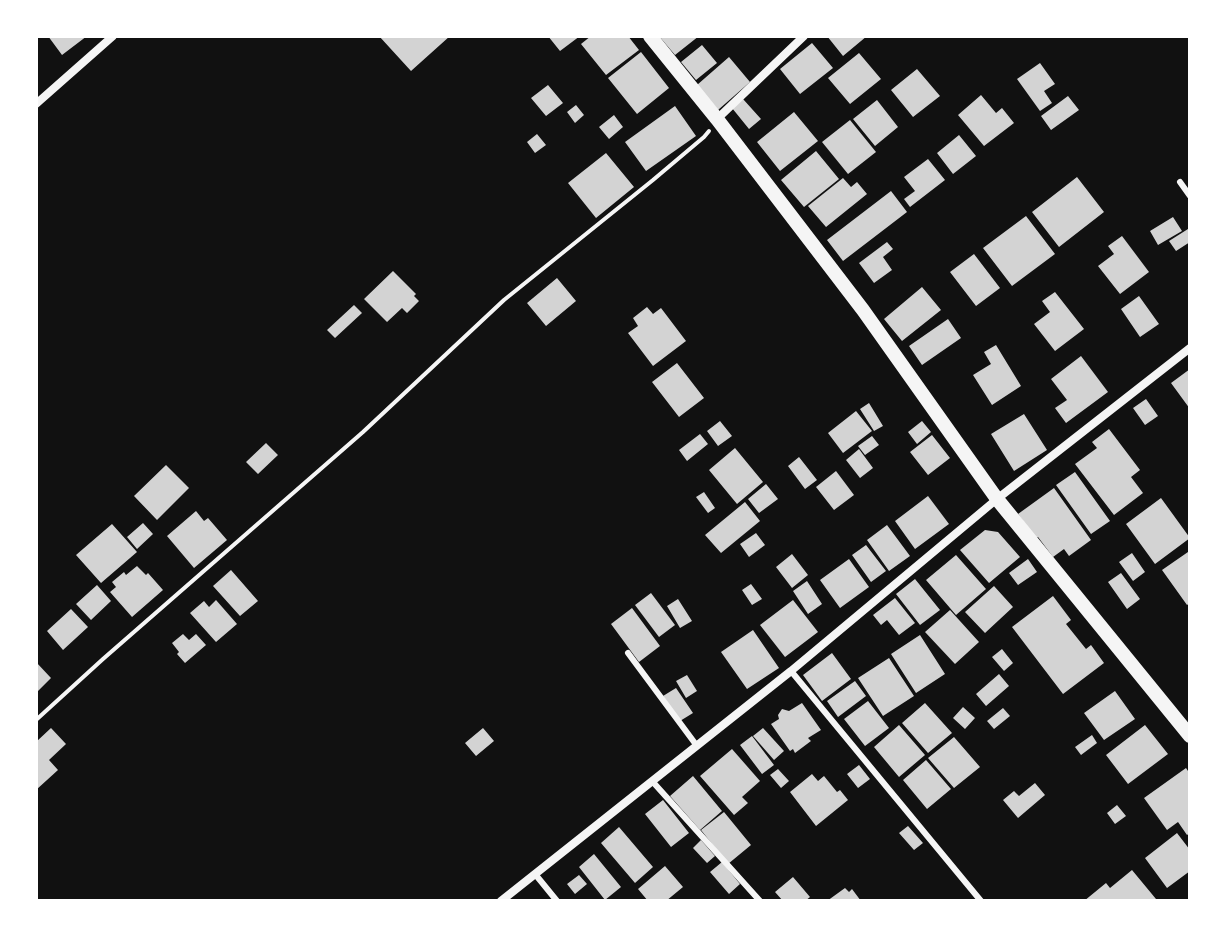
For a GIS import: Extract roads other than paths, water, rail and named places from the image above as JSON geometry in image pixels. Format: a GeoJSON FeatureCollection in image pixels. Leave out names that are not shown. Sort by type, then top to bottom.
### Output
{"type":"FeatureCollection","features":[{"type":"Feature","properties":{"kind":"street"},"geometry":{"type":"LineString","coordinates":[[36,104],[113,36]]}},
{"type":"Feature","properties":{"kind":"street"},"geometry":{"type":"LineString","coordinates":[[650,36],[863,310],[997,499],[1190,736]]}},
{"type":"Feature","properties":{"kind":"street"},"geometry":{"type":"LineString","coordinates":[[717,119],[804,36]]}},
{"type":"Feature","properties":{"kind":"street"},"geometry":{"type":"LineString","coordinates":[[501,901],[791,671],[997,499],[1190,348]]}},
{"type":"Feature","properties":{"kind":"lane"},"geometry":{"type":"LineString","coordinates":[[1180,182],[1190,196]]}},
{"type":"Feature","properties":{"kind":"lane"},"geometry":{"type":"LineString","coordinates":[[628,653],[697,746]]}},
{"type":"Feature","properties":{"kind":"lane"},"geometry":{"type":"LineString","coordinates":[[791,671],[981,901]]}},
{"type":"Feature","properties":{"kind":"lane"},"geometry":{"type":"LineString","coordinates":[[652,781],[760,901]]}},
{"type":"Feature","properties":{"kind":"lane"},"geometry":{"type":"LineString","coordinates":[[535,874],[557,901]]}}]}
